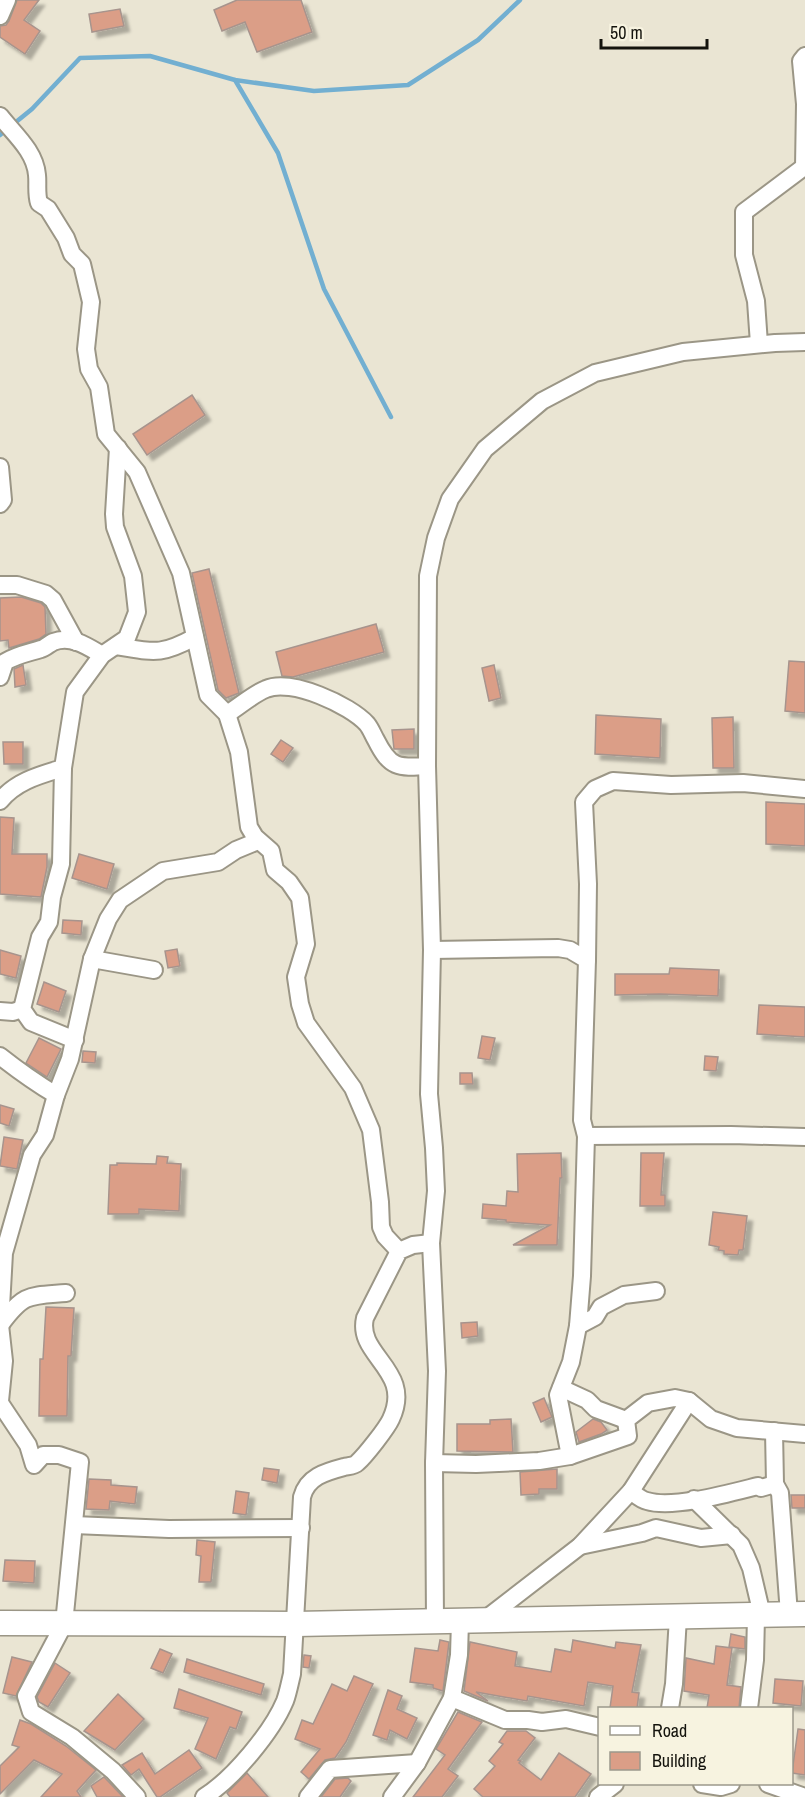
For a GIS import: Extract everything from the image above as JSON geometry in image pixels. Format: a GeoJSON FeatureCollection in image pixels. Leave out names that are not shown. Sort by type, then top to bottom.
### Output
{"type":"FeatureCollection","features":[{"type":"Feature","properties":{"kind":"main road"},"geometry":{"type":"LineString","coordinates":[[0,1623],[296,1624],[797,1614]]}},
{"type":"Feature","properties":{"kind":"street"},"geometry":{"type":"LineString","coordinates":[[0,16],[7,0]]}},
{"type":"Feature","properties":{"kind":"street"},"geometry":{"type":"LineString","coordinates":[[759,344],[756,301],[744,255],[744,212],[804,167],[805,104],[801,61],[805,56]]}},
{"type":"Feature","properties":{"kind":"street"},"geometry":{"type":"LineString","coordinates":[[0,116],[31,153],[37,174],[36,193],[39,203],[48,209],[66,238],[72,254],[82,264],[91,302],[86,349],[89,369],[99,387],[106,434],[136,472],[181,573],[208,695],[227,714],[239,752],[249,827],[258,841],[271,851],[275,870],[289,882],[300,898],[306,944],[296,977],[300,1004],[306,1023],[353,1088],[371,1130],[381,1227],[385,1236],[399,1251]]}},
{"type":"Feature","properties":{"kind":"street"},"geometry":{"type":"LineString","coordinates":[[435,1622],[434,1462],[437,1371],[432,1244],[436,1191],[435,1148],[429,1094],[432,950],[427,766],[428,576],[436,538],[450,499],[485,449],[542,401],[595,373],[683,351],[805,342]]}},
{"type":"Feature","properties":{"kind":"street"},"geometry":{"type":"LineString","coordinates":[[75,1040],[31,1022],[22,1009],[40,937],[49,922],[52,897],[61,864],[63,768],[75,692],[109,651],[127,638],[137,612],[133,576],[115,527],[118,448]]}},
{"type":"Feature","properties":{"kind":"street"},"geometry":{"type":"LineString","coordinates":[[0,467],[3,496],[0,504]]}},
{"type":"Feature","properties":{"kind":"street"},"geometry":{"type":"LineString","coordinates":[[0,585],[17,585],[46,594],[53,600],[76,642]]}},
{"type":"Feature","properties":{"kind":"street"},"geometry":{"type":"LineString","coordinates":[[0,677],[5,662],[12,657],[65,639],[109,651],[156,652],[174,649],[195,637]]}},
{"type":"Feature","properties":{"kind":"street"},"geometry":{"type":"LineString","coordinates":[[227,714],[266,689],[277,686],[306,689],[355,713],[368,725],[384,756],[393,764],[402,767],[427,766]]}},
{"type":"Feature","properties":{"kind":"street"},"geometry":{"type":"LineString","coordinates":[[0,801],[7,792],[27,779],[63,768]]}},
{"type":"Feature","properties":{"kind":"street"},"geometry":{"type":"LineString","coordinates":[[570,1456],[558,1395],[571,1362],[578,1326],[582,1276],[586,1136],[582,1120],[588,884],[584,802],[595,789],[613,781],[671,785],[743,783],[805,789]]}},
{"type":"Feature","properties":{"kind":"street"},"geometry":{"type":"LineString","coordinates":[[137,1797],[113,1771],[72,1737],[31,1712],[26,1696],[64,1624],[80,1462],[59,1455],[43,1455],[34,1465],[28,1445],[0,1402],[2,1361],[0,1325],[4,1253],[32,1155],[45,1135],[75,1040],[92,959],[108,919],[120,900],[163,871],[218,862],[236,850],[258,841]]}},
{"type":"Feature","properties":{"kind":"street"},"geometry":{"type":"LineString","coordinates":[[432,950],[558,948],[570,950],[587,960]]}},
{"type":"Feature","properties":{"kind":"street"},"geometry":{"type":"LineString","coordinates":[[92,959],[154,970]]}},
{"type":"Feature","properties":{"kind":"street"},"geometry":{"type":"LineString","coordinates":[[0,1011],[13,1012],[22,1009]]}},
{"type":"Feature","properties":{"kind":"street"},"geometry":{"type":"LineString","coordinates":[[0,1056],[14,1065],[21,1074],[56,1095]]}},
{"type":"Feature","properties":{"kind":"street"},"geometry":{"type":"LineString","coordinates":[[586,1136],[805,1137]]}},
{"type":"Feature","properties":{"kind":"street"},"geometry":{"type":"LineString","coordinates":[[215,1794],[267,1732],[285,1701],[292,1674],[302,1497],[305,1487],[312,1478],[356,1464],[391,1420],[397,1402],[394,1380],[362,1330],[365,1318],[399,1251],[413,1245],[432,1244]]}},
{"type":"Feature","properties":{"kind":"street"},"geometry":{"type":"LineString","coordinates":[[578,1326],[595,1317],[601,1307],[624,1295],[656,1291]]}},
{"type":"Feature","properties":{"kind":"street"},"geometry":{"type":"LineString","coordinates":[[0,1325],[15,1305],[29,1296],[66,1293]]}},
{"type":"Feature","properties":{"kind":"street"},"geometry":{"type":"LineString","coordinates":[[561,1388],[587,1400],[596,1409],[626,1420]]}},
{"type":"Feature","properties":{"kind":"street"},"geometry":{"type":"LineString","coordinates":[[626,1420],[648,1403],[675,1398],[689,1401],[711,1419],[737,1428],[805,1434]]}},
{"type":"Feature","properties":{"kind":"street"},"geometry":{"type":"LineString","coordinates":[[393,1797],[417,1763],[452,1698],[459,1654],[472,1621],[580,1546],[631,1491],[689,1401]]}},
{"type":"Feature","properties":{"kind":"street"},"geometry":{"type":"LineString","coordinates":[[434,1462],[476,1464],[539,1461],[570,1456],[628,1436],[626,1420]]}},
{"type":"Feature","properties":{"kind":"street"},"geometry":{"type":"LineString","coordinates":[[774,1431],[775,1484],[780,1493],[797,1614]]}},
{"type":"Feature","properties":{"kind":"street"},"geometry":{"type":"LineString","coordinates":[[631,1491],[644,1501],[661,1504],[775,1484]]}},
{"type":"Feature","properties":{"kind":"street"},"geometry":{"type":"LineString","coordinates":[[692,1500],[741,1545],[751,1568],[759,1616],[749,1707]]}},
{"type":"Feature","properties":{"kind":"street"},"geometry":{"type":"LineString","coordinates":[[692,1500],[701,1538]]}},
{"type":"Feature","properties":{"kind":"street"},"geometry":{"type":"LineString","coordinates":[[74,1525],[169,1529],[301,1528]]}},
{"type":"Feature","properties":{"kind":"street"},"geometry":{"type":"LineString","coordinates":[[580,1546],[656,1528],[701,1538],[732,1535]]}},
{"type":"Feature","properties":{"kind":"street"},"geometry":{"type":"LineString","coordinates":[[670,1707],[674,1684],[678,1617]]}},
{"type":"Feature","properties":{"kind":"street"},"geometry":{"type":"LineString","coordinates":[[452,1698],[505,1720],[542,1722],[566,1719],[598,1727]]}},
{"type":"Feature","properties":{"kind":"street"},"geometry":{"type":"LineString","coordinates":[[308,1797],[330,1769],[417,1763]]}},
{"type":"Feature","properties":{"kind":"street"},"geometry":{"type":"LineString","coordinates":[[598,1797],[614,1785]]}},
{"type":"Feature","properties":{"kind":"street"},"geometry":{"type":"LineString","coordinates":[[706,1785],[723,1789]]}},
{"type":"Feature","properties":{"kind":"street"},"geometry":{"type":"LineString","coordinates":[[771,1785],[805,1797]]}},
{"type":"Feature","properties":{"kind":"building"},"geometry":{"type":"Polygon","coordinates":[[[17,0],[39,0],[24,20],[40,31],[25,54],[0,37],[0,26],[6,25],[9,21],[17,0]]]}},
{"type":"Feature","properties":{"kind":"building"},"geometry":{"type":"Polygon","coordinates":[[[237,0],[301,0],[312,32],[257,52],[245,22],[222,31],[214,10],[237,0]]]}},
{"type":"Feature","properties":{"kind":"building"},"geometry":{"type":"Polygon","coordinates":[[[120,9],[124,26],[92,32],[89,14],[120,9]]]}},
{"type":"Feature","properties":{"kind":"building"},"geometry":{"type":"Polygon","coordinates":[[[192,395],[205,415],[147,455],[133,434],[192,395]]]}},
{"type":"Feature","properties":{"kind":"building"},"geometry":{"type":"Polygon","coordinates":[[[209,569],[239,693],[226,698],[218,690],[192,573],[209,569]]]}},
{"type":"Feature","properties":{"kind":"building"},"geometry":{"type":"Polygon","coordinates":[[[21,597],[41,603],[45,607],[46,634],[39,639],[9,648],[8,640],[0,641],[0,598],[21,597]]]}},
{"type":"Feature","properties":{"kind":"building"},"geometry":{"type":"Polygon","coordinates":[[[376,624],[384,652],[293,677],[282,676],[276,652],[376,624]]]}},
{"type":"Feature","properties":{"kind":"building"},"geometry":{"type":"Polygon","coordinates":[[[789,661],[805,662],[805,713],[785,711],[789,661]]]}},
{"type":"Feature","properties":{"kind":"building"},"geometry":{"type":"Polygon","coordinates":[[[23,665],[26,685],[15,687],[14,669],[23,665]]]}},
{"type":"Feature","properties":{"kind":"building"},"geometry":{"type":"Polygon","coordinates":[[[494,665],[501,698],[489,701],[482,668],[494,665]]]}},
{"type":"Feature","properties":{"kind":"building"},"geometry":{"type":"Polygon","coordinates":[[[596,715],[661,719],[660,758],[595,754],[596,715]]]}},
{"type":"Feature","properties":{"kind":"building"},"geometry":{"type":"Polygon","coordinates":[[[733,717],[734,768],[713,768],[712,718],[733,717]]]}},
{"type":"Feature","properties":{"kind":"building"},"geometry":{"type":"Polygon","coordinates":[[[414,729],[414,749],[394,749],[392,730],[414,729]]]}},
{"type":"Feature","properties":{"kind":"building"},"geometry":{"type":"Polygon","coordinates":[[[281,740],[293,748],[283,762],[271,754],[281,740]]]}},
{"type":"Feature","properties":{"kind":"building"},"geometry":{"type":"Polygon","coordinates":[[[3,742],[23,742],[23,764],[4,764],[3,742]]]}},
{"type":"Feature","properties":{"kind":"building"},"geometry":{"type":"Polygon","coordinates":[[[766,802],[805,804],[805,846],[766,844],[766,802]]]}},
{"type":"Feature","properties":{"kind":"building"},"geometry":{"type":"Polygon","coordinates":[[[0,817],[14,818],[12,854],[47,854],[41,897],[0,894],[0,817]]]}},
{"type":"Feature","properties":{"kind":"building"},"geometry":{"type":"Polygon","coordinates":[[[79,854],[114,864],[107,889],[72,878],[79,854]]]}},
{"type":"Feature","properties":{"kind":"building"},"geometry":{"type":"Polygon","coordinates":[[[63,920],[82,921],[81,935],[62,933],[63,920]]]}},
{"type":"Feature","properties":{"kind":"building"},"geometry":{"type":"Polygon","coordinates":[[[177,949],[180,966],[168,968],[165,951],[177,949]]]}},
{"type":"Feature","properties":{"kind":"building"},"geometry":{"type":"Polygon","coordinates":[[[0,950],[21,956],[16,978],[0,974],[0,950]]]}},
{"type":"Feature","properties":{"kind":"building"},"geometry":{"type":"Polygon","coordinates":[[[670,968],[719,970],[718,996],[615,995],[615,974],[669,974],[670,968]]]}},
{"type":"Feature","properties":{"kind":"building"},"geometry":{"type":"Polygon","coordinates":[[[44,982],[66,991],[59,1012],[37,1004],[44,982]]]}},
{"type":"Feature","properties":{"kind":"building"},"geometry":{"type":"Polygon","coordinates":[[[759,1005],[805,1007],[805,1037],[757,1034],[759,1005]]]}},
{"type":"Feature","properties":{"kind":"building"},"geometry":{"type":"Polygon","coordinates":[[[482,1036],[495,1038],[490,1060],[478,1058],[482,1036]]]}},
{"type":"Feature","properties":{"kind":"building"},"geometry":{"type":"Polygon","coordinates":[[[39,1038],[61,1049],[47,1077],[26,1063],[39,1038]]]}},
{"type":"Feature","properties":{"kind":"building"},"geometry":{"type":"Polygon","coordinates":[[[83,1051],[96,1052],[95,1063],[82,1062],[83,1051]]]}},
{"type":"Feature","properties":{"kind":"building"},"geometry":{"type":"Polygon","coordinates":[[[705,1056],[718,1057],[716,1071],[704,1070],[705,1056]]]}},
{"type":"Feature","properties":{"kind":"building"},"geometry":{"type":"Polygon","coordinates":[[[460,1073],[472,1073],[473,1084],[460,1084],[460,1073]]]}},
{"type":"Feature","properties":{"kind":"building"},"geometry":{"type":"Polygon","coordinates":[[[0,1105],[14,1109],[9,1126],[0,1123],[0,1105]]]}},
{"type":"Feature","properties":{"kind":"building"},"geometry":{"type":"Polygon","coordinates":[[[4,1137],[23,1140],[17,1169],[0,1166],[4,1137]]]}},
{"type":"Feature","properties":{"kind":"building"},"geometry":{"type":"Polygon","coordinates":[[[561,1153],[562,1178],[560,1178],[557,1245],[513,1245],[550,1225],[482,1218],[483,1204],[506,1206],[507,1191],[518,1192],[517,1154],[561,1153]]]}},
{"type":"Feature","properties":{"kind":"building"},"geometry":{"type":"Polygon","coordinates":[[[641,1153],[664,1153],[661,1195],[665,1195],[665,1206],[640,1206],[641,1153]]]}},
{"type":"Feature","properties":{"kind":"building"},"geometry":{"type":"Polygon","coordinates":[[[157,1156],[168,1157],[167,1163],[181,1164],[179,1211],[139,1209],[139,1214],[108,1214],[110,1165],[117,1165],[117,1163],[156,1164],[157,1156]]]}},
{"type":"Feature","properties":{"kind":"building"},"geometry":{"type":"Polygon","coordinates":[[[713,1212],[747,1216],[743,1250],[739,1250],[738,1255],[724,1254],[724,1251],[718,1250],[719,1247],[709,1245],[713,1212]]]}},
{"type":"Feature","properties":{"kind":"building"},"geometry":{"type":"Polygon","coordinates":[[[46,1307],[74,1308],[71,1356],[68,1356],[67,1416],[39,1416],[40,1359],[43,1359],[46,1307]]]}},
{"type":"Feature","properties":{"kind":"building"},"geometry":{"type":"Polygon","coordinates":[[[477,1322],[478,1336],[462,1338],[461,1323],[477,1322]]]}},
{"type":"Feature","properties":{"kind":"building"},"geometry":{"type":"Polygon","coordinates":[[[544,1398],[552,1417],[541,1422],[533,1403],[544,1398]]]}},
{"type":"Feature","properties":{"kind":"building"},"geometry":{"type":"Polygon","coordinates":[[[511,1419],[513,1452],[457,1451],[457,1424],[490,1424],[490,1420],[511,1419]]]}},
{"type":"Feature","properties":{"kind":"building"},"geometry":{"type":"Polygon","coordinates":[[[593,1419],[601,1422],[607,1430],[579,1442],[576,1432],[593,1419]]]}},
{"type":"Feature","properties":{"kind":"building"},"geometry":{"type":"Polygon","coordinates":[[[264,1468],[279,1470],[277,1483],[262,1480],[264,1468]]]}},
{"type":"Feature","properties":{"kind":"building"},"geometry":{"type":"Polygon","coordinates":[[[557,1469],[557,1489],[539,1489],[539,1494],[521,1495],[520,1472],[557,1469]]]}},
{"type":"Feature","properties":{"kind":"building"},"geometry":{"type":"Polygon","coordinates":[[[89,1479],[111,1480],[111,1485],[137,1487],[135,1504],[110,1501],[109,1510],[86,1509],[89,1479]]]}},
{"type":"Feature","properties":{"kind":"building"},"geometry":{"type":"Polygon","coordinates":[[[236,1491],[249,1493],[246,1515],[233,1513],[236,1491]]]}},
{"type":"Feature","properties":{"kind":"building"},"geometry":{"type":"Polygon","coordinates":[[[791,1495],[805,1495],[805,1508],[792,1508],[791,1495]]]}},
{"type":"Feature","properties":{"kind":"building"},"geometry":{"type":"Polygon","coordinates":[[[197,1540],[215,1542],[211,1582],[199,1582],[201,1556],[196,1555],[197,1540]]]}},
{"type":"Feature","properties":{"kind":"building"},"geometry":{"type":"Polygon","coordinates":[[[5,1560],[35,1561],[34,1583],[3,1581],[5,1560]]]}},
{"type":"Feature","properties":{"kind":"building"},"geometry":{"type":"Polygon","coordinates":[[[731,1634],[745,1637],[745,1649],[729,1647],[731,1634]]]}},
{"type":"Feature","properties":{"kind":"building"},"geometry":{"type":"Polygon","coordinates":[[[440,1640],[449,1642],[443,1691],[433,1688],[433,1685],[410,1682],[415,1648],[438,1651],[440,1640]]]}},
{"type":"Feature","properties":{"kind":"building"},"geometry":{"type":"Polygon","coordinates":[[[573,1640],[615,1648],[616,1642],[641,1645],[632,1692],[639,1693],[637,1707],[610,1707],[613,1686],[588,1682],[584,1706],[528,1696],[527,1701],[476,1692],[488,1701],[464,1691],[470,1642],[517,1652],[515,1666],[551,1672],[555,1649],[571,1652],[573,1640]]]}},
{"type":"Feature","properties":{"kind":"building"},"geometry":{"type":"Polygon","coordinates":[[[716,1646],[732,1648],[727,1685],[741,1687],[739,1707],[707,1707],[709,1695],[684,1691],[686,1658],[714,1664],[716,1646]]]}},
{"type":"Feature","properties":{"kind":"building"},"geometry":{"type":"Polygon","coordinates":[[[160,1649],[172,1654],[163,1673],[151,1668],[160,1649]]]}},
{"type":"Feature","properties":{"kind":"building"},"geometry":{"type":"Polygon","coordinates":[[[304,1655],[311,1656],[309,1668],[303,1667],[304,1655]]]}},
{"type":"Feature","properties":{"kind":"building"},"geometry":{"type":"Polygon","coordinates":[[[12,1657],[32,1662],[16,1696],[3,1693],[12,1657]]]}},
{"type":"Feature","properties":{"kind":"building"},"geometry":{"type":"Polygon","coordinates":[[[187,1659],[264,1684],[261,1695],[184,1672],[187,1659]]]}},
{"type":"Feature","properties":{"kind":"building"},"geometry":{"type":"Polygon","coordinates":[[[55,1663],[70,1673],[48,1707],[39,1702],[37,1697],[55,1663]]]}},
{"type":"Feature","properties":{"kind":"building"},"geometry":{"type":"Polygon","coordinates":[[[354,1676],[373,1684],[346,1742],[335,1758],[325,1760],[309,1779],[301,1772],[320,1749],[295,1739],[302,1720],[313,1724],[332,1684],[347,1691],[354,1676]]]}},
{"type":"Feature","properties":{"kind":"building"},"geometry":{"type":"Polygon","coordinates":[[[775,1679],[803,1681],[801,1706],[773,1703],[775,1679]]]}},
{"type":"Feature","properties":{"kind":"building"},"geometry":{"type":"Polygon","coordinates":[[[179,1689],[242,1712],[236,1729],[230,1727],[216,1759],[195,1749],[208,1718],[174,1708],[179,1689]]]}},
{"type":"Feature","properties":{"kind":"building"},"geometry":{"type":"Polygon","coordinates":[[[388,1690],[402,1696],[397,1709],[417,1718],[407,1739],[390,1730],[387,1740],[373,1735],[388,1690]]]}},
{"type":"Feature","properties":{"kind":"building"},"geometry":{"type":"Polygon","coordinates":[[[118,1694],[144,1719],[115,1750],[84,1731],[118,1694]]]}},
{"type":"Feature","properties":{"kind":"building"},"geometry":{"type":"Polygon","coordinates":[[[458,1712],[482,1722],[448,1769],[458,1776],[442,1797],[413,1797],[445,1755],[436,1749],[458,1712]]]}},
{"type":"Feature","properties":{"kind":"building"},"geometry":{"type":"Polygon","coordinates":[[[20,1720],[31,1724],[66,1746],[96,1770],[77,1791],[81,1797],[41,1797],[62,1774],[34,1760],[0,1794],[0,1766],[19,1747],[12,1745],[20,1720]]]}},
{"type":"Feature","properties":{"kind":"building"},"geometry":{"type":"Polygon","coordinates":[[[798,1729],[805,1730],[805,1775],[793,1773],[798,1729]]]}},
{"type":"Feature","properties":{"kind":"building"},"geometry":{"type":"Polygon","coordinates":[[[507,1731],[526,1731],[535,1738],[518,1760],[541,1780],[559,1753],[591,1774],[575,1797],[483,1797],[474,1789],[495,1766],[489,1761],[503,1744],[499,1742],[507,1731]]]}},
{"type":"Feature","properties":{"kind":"building"},"geometry":{"type":"Polygon","coordinates":[[[189,1750],[202,1768],[160,1797],[157,1797],[139,1769],[131,1775],[122,1765],[142,1753],[155,1774],[189,1750]]]}},
{"type":"Feature","properties":{"kind":"building"},"geometry":{"type":"Polygon","coordinates":[[[247,1773],[268,1797],[230,1797],[227,1793],[247,1773]]]}},
{"type":"Feature","properties":{"kind":"building"},"geometry":{"type":"Polygon","coordinates":[[[104,1777],[123,1797],[97,1797],[91,1786],[104,1777]]]}},
{"type":"Feature","properties":{"kind":"building"},"geometry":{"type":"Polygon","coordinates":[[[348,1778],[351,1781],[340,1797],[321,1797],[335,1779],[348,1778]]]}},
{"type":"Feature","properties":{"kind":"waterway"},"geometry":{"type":"LineString","coordinates":[[0,135],[32,109],[80,58],[150,56],[235,80],[314,91],[408,85],[478,40],[520,0]]}},
{"type":"Feature","properties":{"kind":"waterway"},"geometry":{"type":"LineString","coordinates":[[235,80],[278,153],[324,289],[391,417]]}}]}
